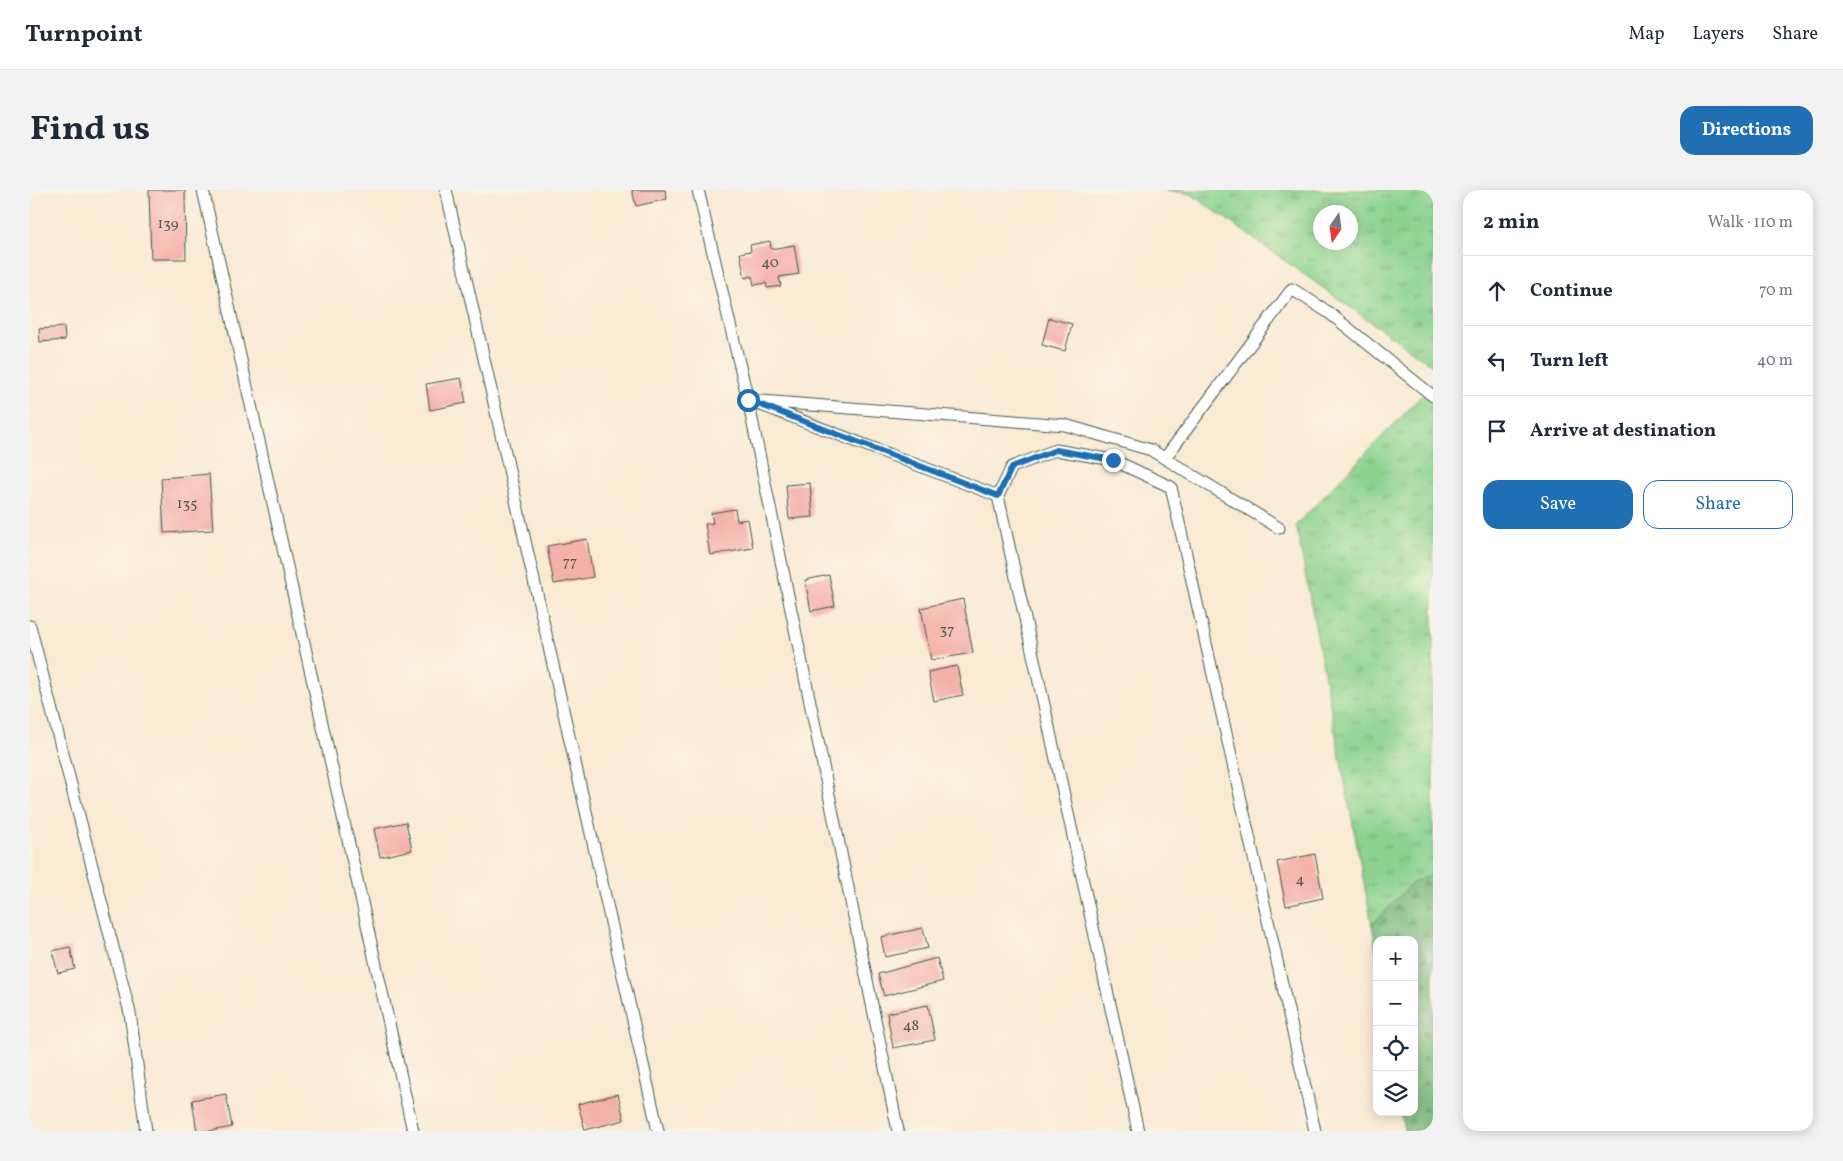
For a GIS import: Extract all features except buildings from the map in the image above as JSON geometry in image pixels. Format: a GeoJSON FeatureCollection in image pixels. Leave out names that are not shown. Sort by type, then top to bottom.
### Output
{"type":"FeatureCollection","features":[{"type":"Feature","properties":{"kind":"lane"},"geometry":{"type":"LineString","coordinates":[[203,190],[413,1131]]}},
{"type":"Feature","properties":{"kind":"lane"},"geometry":{"type":"LineString","coordinates":[[446,190],[658,1131]]}},
{"type":"Feature","properties":{"kind":"lane"},"geometry":{"type":"LineString","coordinates":[[698,190],[748,400],[898,1131]]}},
{"type":"Feature","properties":{"kind":"lane"},"geometry":{"type":"LineString","coordinates":[[1165,458],[1292,289],[1328,312],[1433,396]]}},
{"type":"Feature","properties":{"kind":"lane"},"geometry":{"type":"LineString","coordinates":[[748,400],[1065,425],[1151,450],[1279,528]]}},
{"type":"Feature","properties":{"kind":"lane"},"geometry":{"type":"LineString","coordinates":[[748,400],[998,496]]}},
{"type":"Feature","properties":{"kind":"lane"},"geometry":{"type":"LineString","coordinates":[[1138,1131],[998,496],[1012,467],[1056,450],[1113,460],[1171,487],[1315,1131]]}},
{"type":"Feature","properties":{"kind":"lane"},"geometry":{"type":"LineString","coordinates":[[30,626],[130,1013],[146,1131]]}},
{"type":"Feature","properties":{"kind":"green space"},"geometry":{"type":"Polygon","coordinates":[[[1165,190],[1433,190],[1433,366],[1191,194],[1165,190]]]}},
{"type":"Feature","properties":{"kind":"green space"},"geometry":{"type":"Polygon","coordinates":[[[1433,384],[1433,874],[1411,884],[1372,925],[1296,525],[1433,384]]]}},
{"type":"Feature","properties":{"kind":"green space"},"geometry":{"type":"Polygon","coordinates":[[[1433,874],[1433,1131],[1404,1131],[1402,1116],[1418,1116],[1418,936],[1374,936],[1372,925],[1411,884],[1433,874]]]}},
{"type":"Feature","properties":{"kind":"route"},"geometry":{"type":"LineString","coordinates":[[748,400],[998,496],[1012,467],[1056,450],[1113,460]]}}]}
